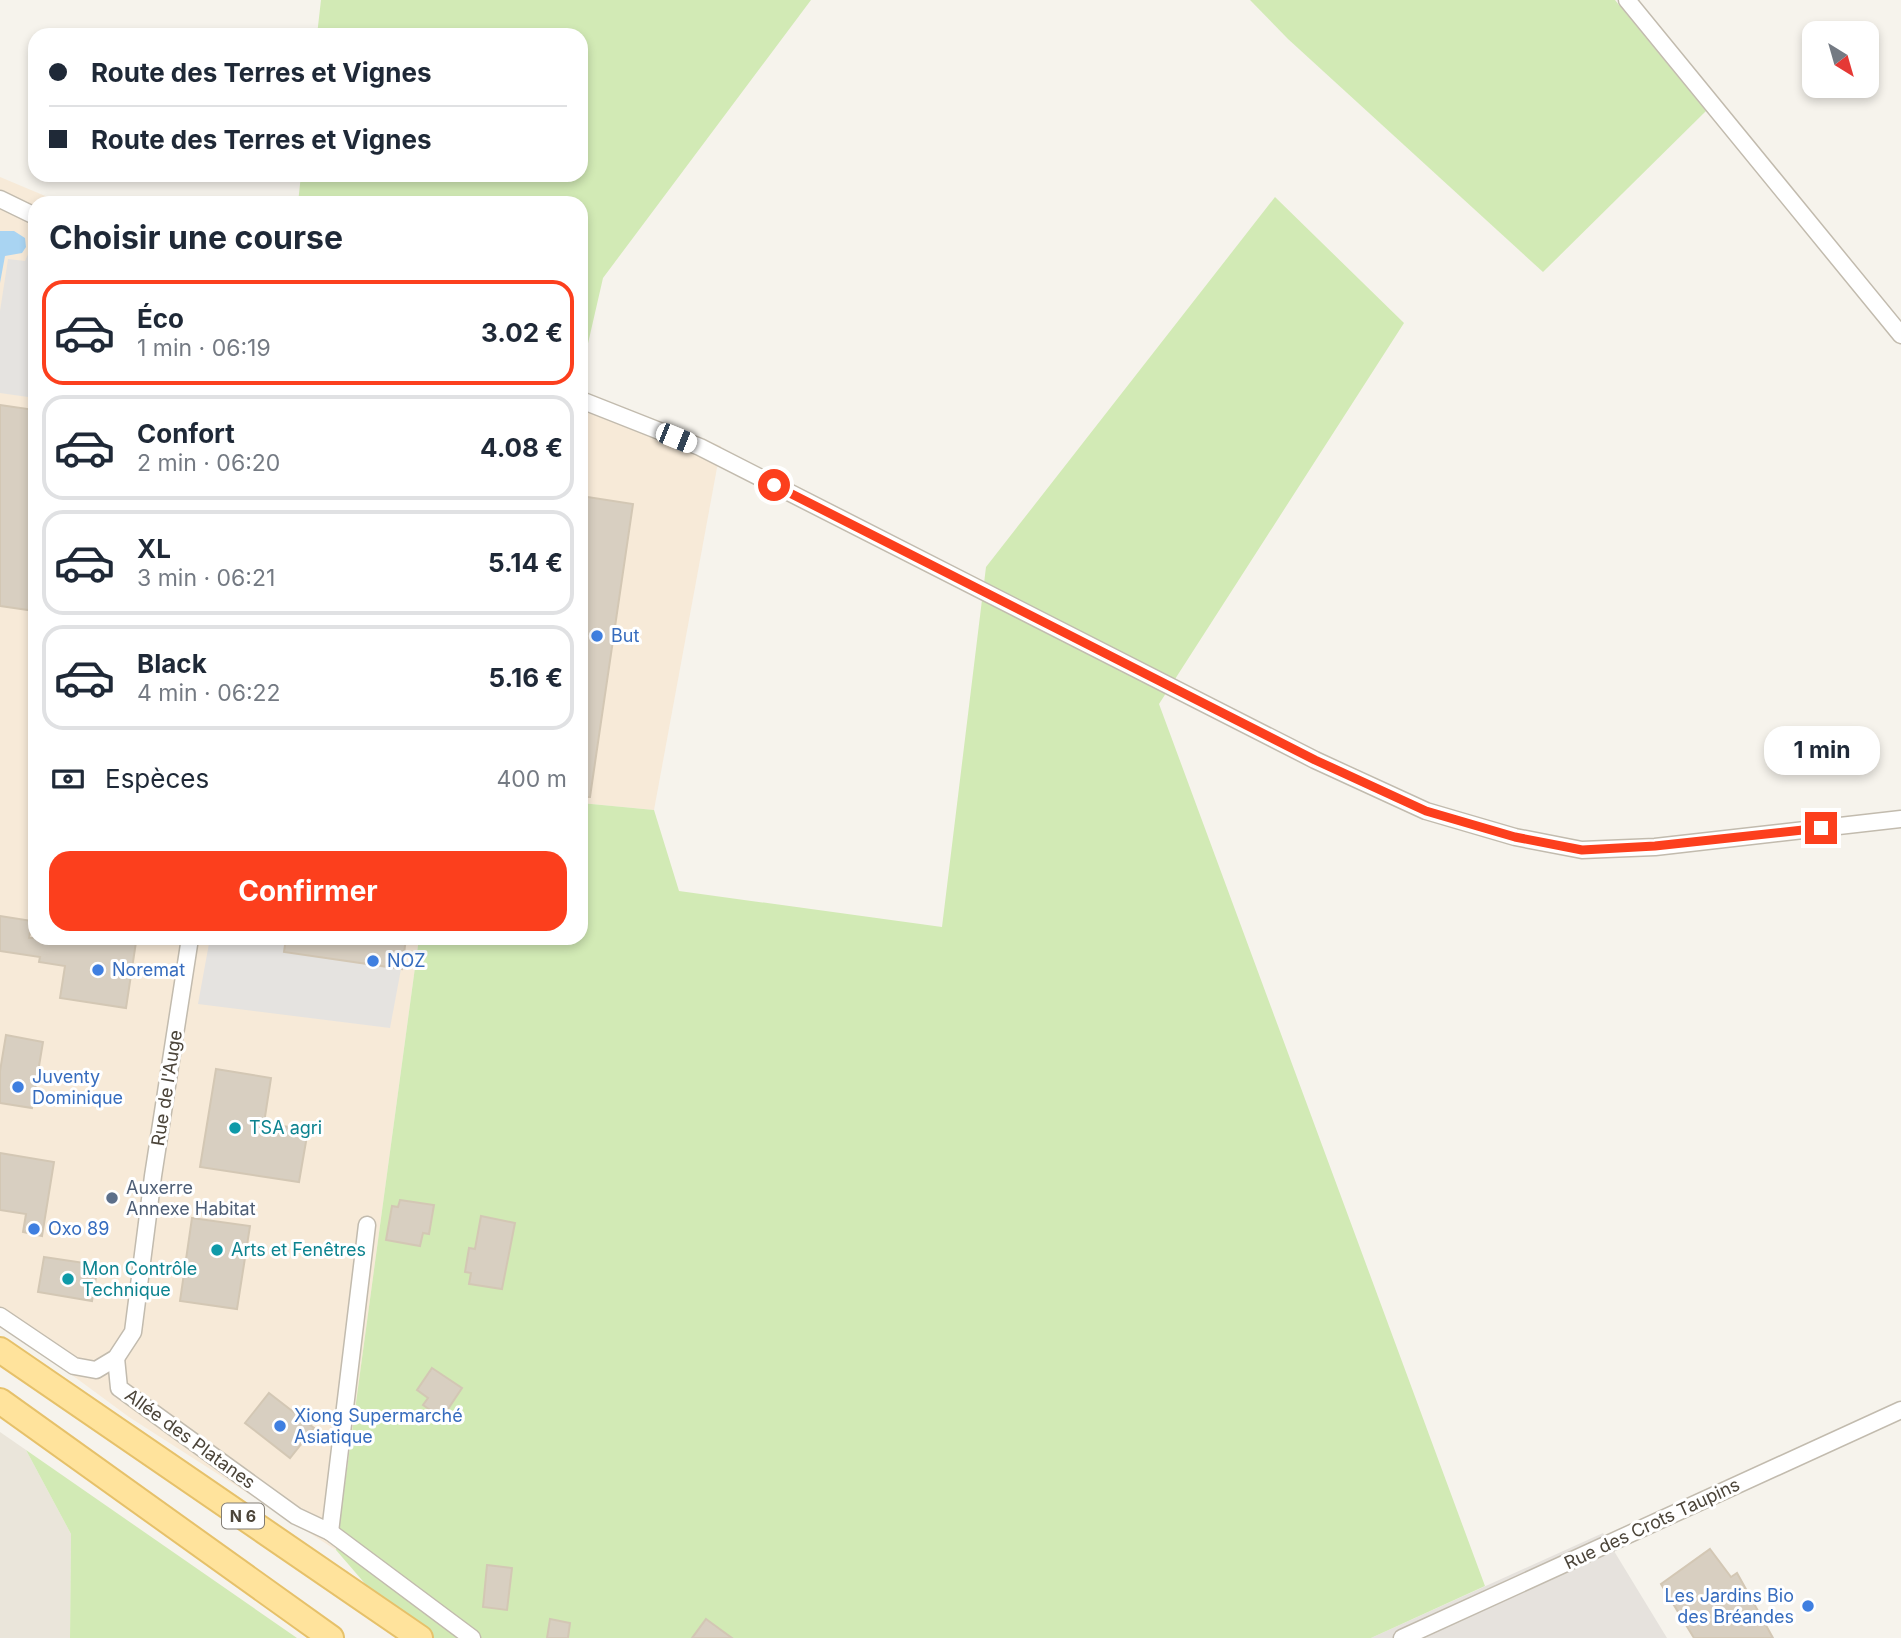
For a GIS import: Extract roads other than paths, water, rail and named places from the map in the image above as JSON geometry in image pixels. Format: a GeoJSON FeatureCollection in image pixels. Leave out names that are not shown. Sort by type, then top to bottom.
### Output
{"type":"FeatureCollection","features":[{"type":"Feature","properties":{"kind":"main road"},"geometry":{"type":"LineString","coordinates":[[0,1336],[35,1360],[66,1394]]}},
{"type":"Feature","properties":{"kind":"main road","name":"N 6"},"geometry":{"type":"LineString","coordinates":[[0,1350],[419,1638]]}},
{"type":"Feature","properties":{"kind":"main road","name":"N 6"},"geometry":{"type":"LineString","coordinates":[[0,1401],[331,1638]]}},
{"type":"Feature","properties":{"kind":"street"},"geometry":{"type":"LineString","coordinates":[[1627,0],[1901,335]]}},
{"type":"Feature","properties":{"kind":"street"},"geometry":{"type":"LineString","coordinates":[[0,199],[28,213]]}},
{"type":"Feature","properties":{"kind":"street"},"geometry":{"type":"LineString","coordinates":[[588,403],[700,447],[1315,760],[1426,811],[1515,837],[1582,850],[1655,846],[1901,818]]}},
{"type":"Feature","properties":{"kind":"street","name":"Rue de l'Auge"},"geometry":{"type":"LineString","coordinates":[[116,1358],[133,1332],[139,1299],[153,1176],[189,945]]}},
{"type":"Feature","properties":{"kind":"street"},"geometry":{"type":"LineString","coordinates":[[330,1532],[368,1224]]}},
{"type":"Feature","properties":{"kind":"street"},"geometry":{"type":"LineString","coordinates":[[0,1316],[75,1366],[96,1370],[116,1358]]}},
{"type":"Feature","properties":{"kind":"street","name":"Allée des Platanes"},"geometry":{"type":"LineString","coordinates":[[116,1358],[119,1388],[296,1516],[330,1532],[472,1638]]}},
{"type":"Feature","properties":{"kind":"street","name":"Rue des Crots Taupins"},"geometry":{"type":"LineString","coordinates":[[1402,1638],[1901,1410]]}},
{"type":"Feature","properties":{"kind":"water"},"geometry":{"type":"Polygon","coordinates":[[[0,231],[14,231],[25,238],[26,247],[22,253],[5,256],[0,283],[0,231]]]}},
{"type":"Feature","properties":{"kind":"place","name":"But"},"geometry":{"type":"Point","coordinates":[597,636]}},
{"type":"Feature","properties":{"kind":"place","name":"NOZ"},"geometry":{"type":"Point","coordinates":[373,961]}},
{"type":"Feature","properties":{"kind":"place","name":"Noremat"},"geometry":{"type":"Point","coordinates":[98,970]}},
{"type":"Feature","properties":{"kind":"place","name":"Juventy Dominique"},"geometry":{"type":"Point","coordinates":[18,1087]}},
{"type":"Feature","properties":{"kind":"place","name":"TSA agri"},"geometry":{"type":"Point","coordinates":[235,1128]}},
{"type":"Feature","properties":{"kind":"place","name":"Auxerre Annexe Habitat"},"geometry":{"type":"Point","coordinates":[112,1198]}},
{"type":"Feature","properties":{"kind":"place","name":"Oxo 89"},"geometry":{"type":"Point","coordinates":[34,1229]}},
{"type":"Feature","properties":{"kind":"place","name":"Arts et Fenêtres"},"geometry":{"type":"Point","coordinates":[217,1250]}},
{"type":"Feature","properties":{"kind":"place","name":"Mon Contrôle Technique"},"geometry":{"type":"Point","coordinates":[68,1279]}},
{"type":"Feature","properties":{"kind":"place","name":"Xiong Supermarché Asiatique"},"geometry":{"type":"Point","coordinates":[280,1426]}},
{"type":"Feature","properties":{"kind":"place","name":"Les Jardins Bio des Bréandes"},"geometry":{"type":"Point","coordinates":[1808,1606]}}]}
